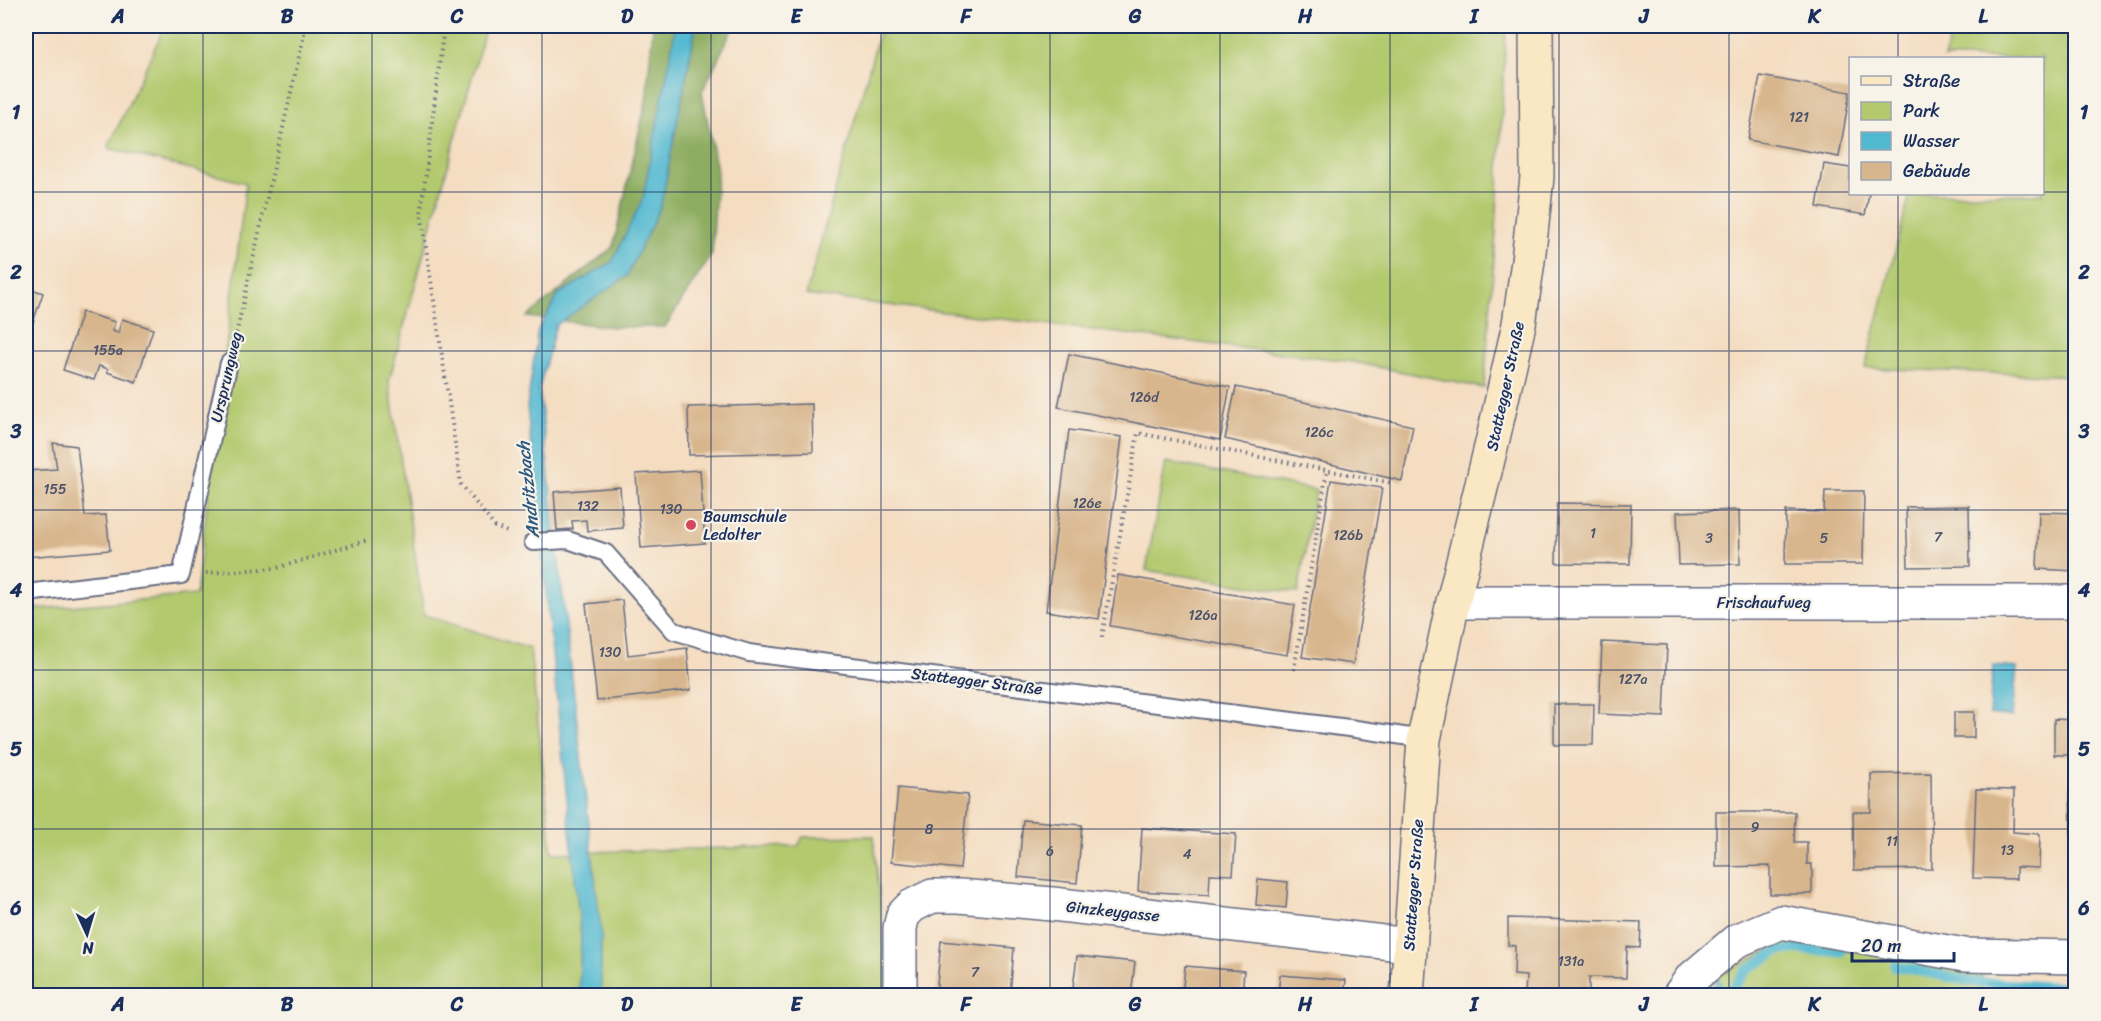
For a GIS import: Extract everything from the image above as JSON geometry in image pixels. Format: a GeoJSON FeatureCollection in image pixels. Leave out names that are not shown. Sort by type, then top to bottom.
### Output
{"type":"FeatureCollection","features":[{"type":"Feature","properties":{"kind":"main road","name":"Stattegger Straße"},"geometry":{"type":"LineString","coordinates":[[1407,996],[1424,739],[1453,602],[1500,411],[1519,324],[1527,272],[1537,177],[1536,26]]}},
{"type":"Feature","properties":{"kind":"street","name":"Frischaufweg"},"geometry":{"type":"LineString","coordinates":[[1453,602],[2076,602]]}},
{"type":"Feature","properties":{"kind":"street","name":"Ginzkeygasse"},"geometry":{"type":"LineString","coordinates":[[900,996],[900,928],[903,915],[912,906],[932,896],[1052,904],[1409,945]]}},
{"type":"Feature","properties":{"kind":"street"},"geometry":{"type":"LineString","coordinates":[[1679,996],[1691,979],[1736,942],[1781,922],[1964,955],[2076,957]]}},
{"type":"Feature","properties":{"kind":"lane","name":"Ursprungweg"},"geometry":{"type":"LineString","coordinates":[[182,575],[229,363]]}},
{"type":"Feature","properties":{"kind":"lane","name":"Stattegger Straße"},"geometry":{"type":"LineString","coordinates":[[533,542],[568,540],[606,553],[674,631],[749,652],[1424,739]]}},
{"type":"Feature","properties":{"kind":"lane"},"geometry":{"type":"LineString","coordinates":[[26,593],[182,575]]}},
{"type":"Feature","properties":{"kind":"path","name":"Ursprungweg"},"geometry":{"type":"LineString","coordinates":[[229,363],[306,26]]}},
{"type":"Feature","properties":{"kind":"path"},"geometry":{"type":"LineString","coordinates":[[444,26],[421,213],[461,484],[495,527],[533,542]]}},
{"type":"Feature","properties":{"kind":"path"},"geometry":{"type":"LineString","coordinates":[[1102,638],[1138,434],[1392,483]]}},
{"type":"Feature","properties":{"kind":"path"},"geometry":{"type":"LineString","coordinates":[[1294,670],[1327,470]]}},
{"type":"Feature","properties":{"kind":"path"},"geometry":{"type":"LineString","coordinates":[[182,575],[277,568],[368,540]]}},
{"type":"Feature","properties":{"kind":"green space"},"geometry":{"type":"Polygon","coordinates":[[[165,26],[486,26],[389,381],[424,615],[530,649],[552,853],[798,846],[803,837],[874,836],[888,995],[26,996],[26,610],[196,595],[246,183],[108,148],[165,26]]]}},
{"type":"Feature","properties":{"kind":"green space"},"geometry":{"type":"Polygon","coordinates":[[[653,26],[734,26],[702,92],[717,171],[712,254],[665,327],[613,327],[527,317],[613,247],[646,102],[653,26]]]}},
{"type":"Feature","properties":{"kind":"green space"},"geometry":{"type":"Polygon","coordinates":[[[881,26],[1506,26],[1496,233],[1484,388],[1348,361],[806,295],[881,26]]]}},
{"type":"Feature","properties":{"kind":"green space"},"geometry":{"type":"Polygon","coordinates":[[[1953,26],[2075,26],[2075,376],[1865,368],[1910,195],[2044,195],[2044,57],[1944,57],[1953,26]]]}},
{"type":"Feature","properties":{"kind":"green space"},"geometry":{"type":"Polygon","coordinates":[[[1166,462],[1316,490],[1298,593],[1146,570],[1166,462]]]}},
{"type":"Feature","properties":{"kind":"green space"},"geometry":{"type":"Polygon","coordinates":[[[1804,931],[1982,970],[1982,995],[1725,995],[1718,976],[1804,931]]]}},
{"type":"Feature","properties":{"kind":"water"},"geometry":{"type":"Polygon","coordinates":[[[676,26],[696,26],[661,205],[627,276],[556,325],[539,389],[601,931],[601,995],[579,995],[581,937],[527,407],[538,330],[559,294],[612,262],[643,198],[676,26]]]}},
{"type":"Feature","properties":{"kind":"water"},"geometry":{"type":"Polygon","coordinates":[[[1993,666],[2017,668],[2012,717],[1989,714],[1993,666]]]}},
{"type":"Feature","properties":{"kind":"water"},"geometry":{"type":"Polygon","coordinates":[[[1718,976],[1725,995],[1708,995],[1718,976]]]}},
{"type":"Feature","properties":{"kind":"building"},"geometry":{"type":"Polygon","coordinates":[[[1760,76],[1849,92],[1839,157],[1748,140],[1760,76]]]}},
{"type":"Feature","properties":{"kind":"building"},"geometry":{"type":"Polygon","coordinates":[[[1824,164],[1849,168],[1849,195],[1869,195],[1865,215],[1817,207],[1824,164]]]}},
{"type":"Feature","properties":{"kind":"building"},"geometry":{"type":"Polygon","coordinates":[[[26,287],[43,293],[26,343],[26,287]]]}},
{"type":"Feature","properties":{"kind":"building"},"geometry":{"type":"Polygon","coordinates":[[[82,312],[115,322],[112,331],[118,333],[122,319],[153,329],[136,382],[107,372],[108,369],[99,366],[94,380],[63,370],[82,312]]]}},
{"type":"Feature","properties":{"kind":"building"},"geometry":{"type":"Polygon","coordinates":[[[1069,354],[1230,387],[1220,440],[1058,407],[1069,354]]]}},
{"type":"Feature","properties":{"kind":"building"},"geometry":{"type":"Polygon","coordinates":[[[1236,387],[1413,426],[1402,481],[1225,439],[1236,387]]]}},
{"type":"Feature","properties":{"kind":"building"},"geometry":{"type":"Polygon","coordinates":[[[812,404],[813,452],[689,455],[688,407],[812,404]]]}},
{"type":"Feature","properties":{"kind":"building"},"geometry":{"type":"Polygon","coordinates":[[[1069,430],[1122,437],[1099,619],[1046,611],[1069,430]]]}},
{"type":"Feature","properties":{"kind":"building"},"geometry":{"type":"Polygon","coordinates":[[[53,443],[77,446],[85,516],[106,515],[110,550],[26,557],[26,504],[29,504],[26,471],[57,469],[53,443]]]}},
{"type":"Feature","properties":{"kind":"building"},"geometry":{"type":"Polygon","coordinates":[[[700,470],[705,543],[641,548],[636,474],[700,470]]]}},
{"type":"Feature","properties":{"kind":"building"},"geometry":{"type":"Polygon","coordinates":[[[1331,480],[1382,488],[1353,664],[1302,657],[1331,480]]]}},
{"type":"Feature","properties":{"kind":"building"},"geometry":{"type":"Polygon","coordinates":[[[620,487],[623,528],[587,531],[586,520],[572,521],[573,529],[557,530],[554,492],[620,487]]]}},
{"type":"Feature","properties":{"kind":"building"},"geometry":{"type":"Polygon","coordinates":[[[1825,491],[1864,491],[1863,564],[1785,564],[1786,511],[1824,512],[1825,491]]]}},
{"type":"Feature","properties":{"kind":"building"},"geometry":{"type":"Polygon","coordinates":[[[1557,503],[1631,504],[1630,564],[1556,563],[1557,503]]]}},
{"type":"Feature","properties":{"kind":"building"},"geometry":{"type":"Polygon","coordinates":[[[1969,506],[1970,566],[1908,567],[1906,507],[1969,506]]]}},
{"type":"Feature","properties":{"kind":"building"},"geometry":{"type":"Polygon","coordinates":[[[1739,510],[1740,564],[1679,565],[1677,512],[1739,510]]]}},
{"type":"Feature","properties":{"kind":"building"},"geometry":{"type":"Polygon","coordinates":[[[2039,512],[2076,513],[2076,571],[2037,569],[2039,512]]]}},
{"type":"Feature","properties":{"kind":"building"},"geometry":{"type":"Polygon","coordinates":[[[1118,575],[1295,605],[1287,655],[1110,626],[1118,575]]]}},
{"type":"Feature","properties":{"kind":"building"},"geometry":{"type":"Polygon","coordinates":[[[622,600],[628,655],[687,648],[691,690],[597,701],[586,604],[622,600]]]}},
{"type":"Feature","properties":{"kind":"building"},"geometry":{"type":"Polygon","coordinates":[[[1602,642],[1667,645],[1664,717],[1599,714],[1602,642]]]}},
{"type":"Feature","properties":{"kind":"building"},"geometry":{"type":"Polygon","coordinates":[[[1554,704],[1594,704],[1593,745],[1554,745],[1554,704]]]}},
{"type":"Feature","properties":{"kind":"building"},"geometry":{"type":"Polygon","coordinates":[[[1954,712],[1974,712],[1974,738],[1954,738],[1954,712]]]}},
{"type":"Feature","properties":{"kind":"building"},"geometry":{"type":"Polygon","coordinates":[[[2054,719],[2076,720],[2076,755],[2054,755],[2054,719]]]}},
{"type":"Feature","properties":{"kind":"building"},"geometry":{"type":"Polygon","coordinates":[[[1931,773],[1932,869],[1854,870],[1853,812],[1871,812],[1871,774],[1931,773]]]}},
{"type":"Feature","properties":{"kind":"building"},"geometry":{"type":"Polygon","coordinates":[[[2070,785],[2076,785],[2076,876],[2072,876],[2070,785]]]}},
{"type":"Feature","properties":{"kind":"building"},"geometry":{"type":"Polygon","coordinates":[[[898,788],[968,795],[960,869],[891,862],[898,788]]]}},
{"type":"Feature","properties":{"kind":"building"},"geometry":{"type":"Polygon","coordinates":[[[1976,789],[2014,790],[2013,832],[2040,834],[2039,868],[2016,867],[2016,879],[1973,878],[1976,789]]]}},
{"type":"Feature","properties":{"kind":"building"},"geometry":{"type":"Polygon","coordinates":[[[1716,812],[1795,812],[1794,842],[1807,842],[1807,864],[1812,864],[1812,894],[1770,894],[1770,866],[1716,867],[1716,812]]]}},
{"type":"Feature","properties":{"kind":"building"},"geometry":{"type":"Polygon","coordinates":[[[1023,820],[1082,825],[1077,883],[1018,877],[1023,820]]]}},
{"type":"Feature","properties":{"kind":"building"},"geometry":{"type":"Polygon","coordinates":[[[1142,828],[1236,834],[1233,875],[1210,874],[1209,895],[1138,891],[1142,828]]]}},
{"type":"Feature","properties":{"kind":"building"},"geometry":{"type":"Polygon","coordinates":[[[1258,879],[1288,882],[1286,908],[1256,905],[1258,879]]]}},
{"type":"Feature","properties":{"kind":"building"},"geometry":{"type":"Polygon","coordinates":[[[1508,918],[1641,922],[1640,948],[1627,947],[1626,978],[1589,977],[1589,996],[1525,996],[1526,976],[1514,975],[1515,946],[1508,945],[1508,918]]]}},
{"type":"Feature","properties":{"kind":"building"},"geometry":{"type":"Polygon","coordinates":[[[941,941],[1014,948],[1010,996],[936,996],[941,941]]]}},
{"type":"Feature","properties":{"kind":"building"},"geometry":{"type":"Polygon","coordinates":[[[1077,956],[1135,962],[1131,996],[1072,996],[1077,956]]]}},
{"type":"Feature","properties":{"kind":"building"},"geometry":{"type":"Polygon","coordinates":[[[1185,966],[1244,971],[1242,996],[1182,996],[1185,966]]]}},
{"type":"Feature","properties":{"kind":"building"},"geometry":{"type":"Polygon","coordinates":[[[1280,975],[1346,980],[1344,996],[1278,996],[1280,975]]]}},
{"type":"Feature","properties":{"kind":"waterway"},"geometry":{"type":"LineString","coordinates":[[1730,996],[1733,988],[1747,970],[1778,951],[1796,949],[1841,952]]}},
{"type":"Feature","properties":{"kind":"waterway"},"geometry":{"type":"LineString","coordinates":[[1895,966],[1973,982],[2076,988]]}},
{"type":"Feature","properties":{"kind":"place","name":"Baumschule Ledolter"},"geometry":{"type":"Point","coordinates":[691,525]}},
{"type":"Feature","properties":{"kind":"water label","name":"Andritzbach"},"geometry":{"type":"Point","coordinates":[528,490]}}]}
